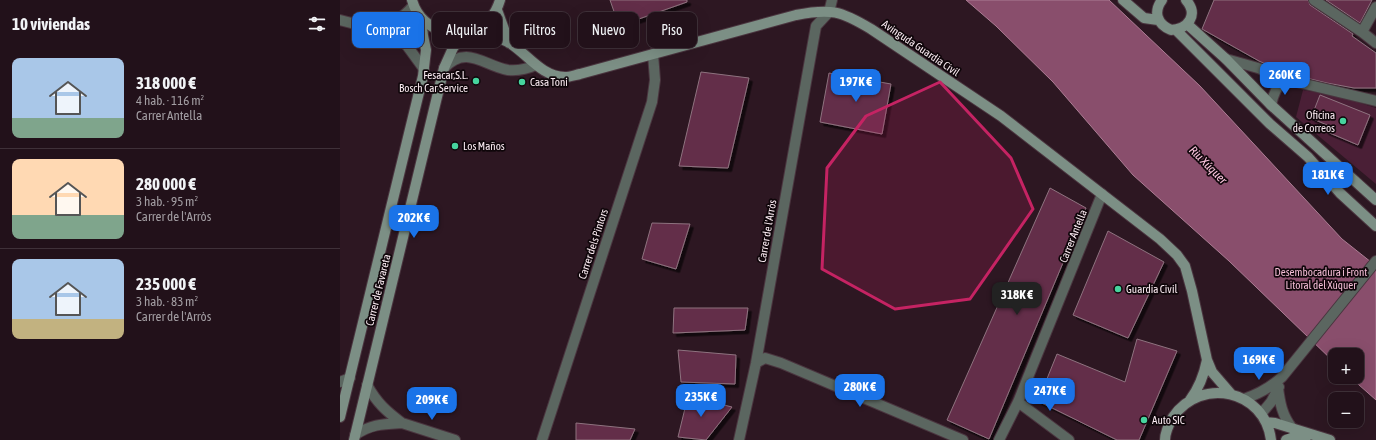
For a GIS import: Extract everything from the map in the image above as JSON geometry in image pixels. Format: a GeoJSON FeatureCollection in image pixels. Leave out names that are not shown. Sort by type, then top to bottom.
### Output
{"type":"FeatureCollection","features":[{"type":"Feature","properties":{"kind":"street"},"geometry":{"type":"LineString","coordinates":[[500,0],[497,10],[509,43]]}},
{"type":"Feature","properties":{"kind":"street"},"geometry":{"type":"LineString","coordinates":[[829,12],[832,0]]}},
{"type":"Feature","properties":{"kind":"street"},"geometry":{"type":"LineString","coordinates":[[1123,0],[1144,18],[1158,20]]}},
{"type":"Feature","properties":{"kind":"street"},"geometry":{"type":"LineString","coordinates":[[1162,0],[1156,13],[1158,20],[1171,30],[1183,28],[1190,20],[1192,10],[1187,0]]}},
{"type":"Feature","properties":{"kind":"street"},"geometry":{"type":"LineString","coordinates":[[1314,0],[1376,43]]}},
{"type":"Feature","properties":{"kind":"street"},"geometry":{"type":"LineString","coordinates":[[412,3],[417,12]]}},
{"type":"Feature","properties":{"kind":"street"},"geometry":{"type":"LineString","coordinates":[[407,12],[412,3]]}},
{"type":"Feature","properties":{"kind":"street"},"geometry":{"type":"LineString","coordinates":[[1362,32],[1376,6]]}},
{"type":"Feature","properties":{"kind":"street","name":"Avinguda Guardia Civil"},"geometry":{"type":"LineString","coordinates":[[502,39],[543,71],[555,76],[565,77],[815,11],[840,13],[852,18],[871,29],[1001,116],[1160,239],[1177,255],[1185,266],[1207,360],[1212,372],[1231,394]]}},
{"type":"Feature","properties":{"kind":"street","name":"Carrer de l'Arròs"},"geometry":{"type":"LineString","coordinates":[[740,440],[756,363],[816,26],[829,12]]}},
{"type":"Feature","properties":{"kind":"street"},"geometry":{"type":"LineString","coordinates":[[340,20],[352,23]]}},
{"type":"Feature","properties":{"kind":"street","name":"Avinguda Guardia Civil"},"geometry":{"type":"LineString","coordinates":[[424,21],[432,27]]}},
{"type":"Feature","properties":{"kind":"street"},"geometry":{"type":"LineString","coordinates":[[1187,24],[1226,59],[1271,104],[1376,200]]}},
{"type":"Feature","properties":{"kind":"street"},"geometry":{"type":"LineString","coordinates":[[1176,30],[1270,124],[1308,157],[1340,193],[1376,226]]}},
{"type":"Feature","properties":{"kind":"street","name":"Carrer de Favareta"},"geometry":{"type":"LineString","coordinates":[[340,417],[345,380],[424,70],[426,50],[424,38]]}},
{"type":"Feature","properties":{"kind":"street"},"geometry":{"type":"LineString","coordinates":[[409,48],[424,70]]}},
{"type":"Feature","properties":{"kind":"street","name":"Carrer de Favareta"},"geometry":{"type":"LineString","coordinates":[[354,438],[444,68],[454,48]]}},
{"type":"Feature","properties":{"kind":"street","name":"Carrer dels Pintors"},"geometry":{"type":"LineString","coordinates":[[542,440],[652,102],[655,80],[653,54]]}},
{"type":"Feature","properties":{"kind":"street"},"geometry":{"type":"LineString","coordinates":[[444,68],[452,61],[471,57],[509,70],[524,70],[536,65]]}},
{"type":"Feature","properties":{"kind":"street"},"geometry":{"type":"LineString","coordinates":[[1226,59],[1258,68],[1284,79],[1376,101]]}},
{"type":"Feature","properties":{"kind":"street"},"geometry":{"type":"LineString","coordinates":[[1271,104],[1272,97],[1277,87],[1284,79]]}},
{"type":"Feature","properties":{"kind":"street","name":"Carrer Antella"},"geometry":{"type":"LineString","coordinates":[[999,440],[1018,402],[1102,194]]}},
{"type":"Feature","properties":{"kind":"street"},"geometry":{"type":"LineString","coordinates":[[1366,217],[1376,231]]}},
{"type":"Feature","properties":{"kind":"street"},"geometry":{"type":"LineString","coordinates":[[1244,399],[1270,388],[1282,378],[1376,261]]}},
{"type":"Feature","properties":{"kind":"street"},"geometry":{"type":"LineString","coordinates":[[756,363],[765,358],[781,363],[963,440]]}},
{"type":"Feature","properties":{"kind":"street","name":"Avinguda Guardia Civil"},"geometry":{"type":"LineString","coordinates":[[1189,401],[1197,390],[1207,360]]}},
{"type":"Feature","properties":{"kind":"street"},"geometry":{"type":"LineString","coordinates":[[1264,418],[1282,378]]}},
{"type":"Feature","properties":{"kind":"street"},"geometry":{"type":"LineString","coordinates":[[367,385],[374,398],[382,408],[402,423],[455,440]]}},
{"type":"Feature","properties":{"kind":"street"},"geometry":{"type":"LineString","coordinates":[[1278,388],[1285,419],[1292,428]]}},
{"type":"Feature","properties":{"kind":"street"},"geometry":{"type":"LineString","coordinates":[[1165,440],[1169,423],[1178,411],[1189,401],[1202,395],[1217,393],[1231,394],[1244,399],[1253,406],[1264,418],[1272,440]]}},
{"type":"Feature","properties":{"kind":"street"},"geometry":{"type":"LineString","coordinates":[[1018,402],[1069,440]]}},
{"type":"Feature","properties":{"kind":"street"},"geometry":{"type":"LineString","coordinates":[[1264,418],[1275,423],[1330,440]]}},
{"type":"Feature","properties":{"kind":"street"},"geometry":{"type":"LineString","coordinates":[[354,438],[365,428],[377,424],[402,423]]}},
{"type":"Feature","properties":{"kind":"street"},"geometry":{"type":"LineString","coordinates":[[1286,440],[1306,434],[1318,436]]}},
{"type":"Feature","properties":{"kind":"highlighted area"},"geometry":{"type":"Polygon","coordinates":[[[940,82],[1011,158],[1033,209],[970,299],[895,309],[822,269],[827,168],[866,116],[940,82]]]}},
{"type":"Feature","properties":{"kind":"shaded area"},"geometry":{"type":"Polygon","coordinates":[[[1303,90],[1341,97],[1376,108],[1376,184],[1296,117],[1303,90]]]}},
{"type":"Feature","properties":{"kind":"water","name":"Desembocadura i Front Litoral del Xúquer"},"geometry":{"type":"Polygon","coordinates":[[[966,0],[1109,0],[1200,86],[1342,239],[1376,266],[1376,400],[1358,384],[1364,384],[1364,348],[1328,348],[1328,356],[1229,261],[1133,175],[1053,82],[996,26],[966,0]]]}},
{"type":"Feature","properties":{"kind":"building"},"geometry":{"type":"Polygon","coordinates":[[[610,0],[687,0],[687,2],[659,12],[647,12],[647,16],[639,19],[639,12],[614,12],[610,0]]]}},
{"type":"Feature","properties":{"kind":"building"},"geometry":{"type":"Polygon","coordinates":[[[1214,0],[1308,0],[1310,5],[1353,34],[1352,36],[1376,53],[1376,88],[1354,88],[1327,83],[1286,73],[1259,61],[1202,29],[1214,0]]]}},
{"type":"Feature","properties":{"kind":"building"},"geometry":{"type":"Polygon","coordinates":[[[1326,0],[1372,0],[1360,23],[1326,0]]]}},
{"type":"Feature","properties":{"kind":"building"},"geometry":{"type":"Polygon","coordinates":[[[701,72],[749,78],[728,168],[679,166],[701,72]]]}},
{"type":"Feature","properties":{"kind":"building"},"geometry":{"type":"Polygon","coordinates":[[[829,73],[891,84],[882,134],[820,122],[829,73]]]}},
{"type":"Feature","properties":{"kind":"building","name":"Oficina de Correos"},"geometry":{"type":"Polygon","coordinates":[[[1320,95],[1370,115],[1358,145],[1325,131],[1327,125],[1311,118],[1320,95]]]}},
{"type":"Feature","properties":{"kind":"building"},"geometry":{"type":"Polygon","coordinates":[[[1050,188],[1086,208],[989,439],[947,420],[1050,188]]]}},
{"type":"Feature","properties":{"kind":"building"},"geometry":{"type":"Polygon","coordinates":[[[652,223],[690,224],[676,269],[642,259],[652,223]]]}},
{"type":"Feature","properties":{"kind":"building","name":"Guardia Civil"},"geometry":{"type":"Polygon","coordinates":[[[1108,231],[1164,262],[1128,338],[1073,315],[1108,231]]]}},
{"type":"Feature","properties":{"kind":"building"},"geometry":{"type":"Polygon","coordinates":[[[674,308],[748,308],[745,330],[673,333],[674,308]]]}},
{"type":"Feature","properties":{"kind":"building"},"geometry":{"type":"Polygon","coordinates":[[[1137,339],[1177,351],[1139,440],[1117,440],[1038,401],[1057,354],[1125,382],[1137,339]]]}},
{"type":"Feature","properties":{"kind":"building"},"geometry":{"type":"Polygon","coordinates":[[[678,350],[736,355],[735,384],[681,382],[678,350]]]}},
{"type":"Feature","properties":{"kind":"building"},"geometry":{"type":"Polygon","coordinates":[[[688,396],[732,407],[706,440],[678,437],[688,396]]]}},
{"type":"Feature","properties":{"kind":"building"},"geometry":{"type":"Polygon","coordinates":[[[576,423],[635,429],[630,440],[576,440],[576,423]]]}},
{"type":"Feature","properties":{"kind":"place","name":"Fesacar,S.L. Bosch Car Service"},"geometry":{"type":"Point","coordinates":[476,81]}},
{"type":"Feature","properties":{"kind":"place","name":"Casa Toni"},"geometry":{"type":"Point","coordinates":[522,82]}},
{"type":"Feature","properties":{"kind":"place","name":"Oficina de Correos"},"geometry":{"type":"Point","coordinates":[1343,121]}},
{"type":"Feature","properties":{"kind":"place","name":"Los Maños"},"geometry":{"type":"Point","coordinates":[455,146]}},
{"type":"Feature","properties":{"kind":"place","name":"Guardia Civil"},"geometry":{"type":"Point","coordinates":[1118,289]}},
{"type":"Feature","properties":{"kind":"place","name":"Auto SIC"},"geometry":{"type":"Point","coordinates":[1144,420]}},
{"type":"Feature","properties":{"kind":"water label","name":"Riu Xúquer"},"geometry":{"type":"Point","coordinates":[1208,165]}}]}
